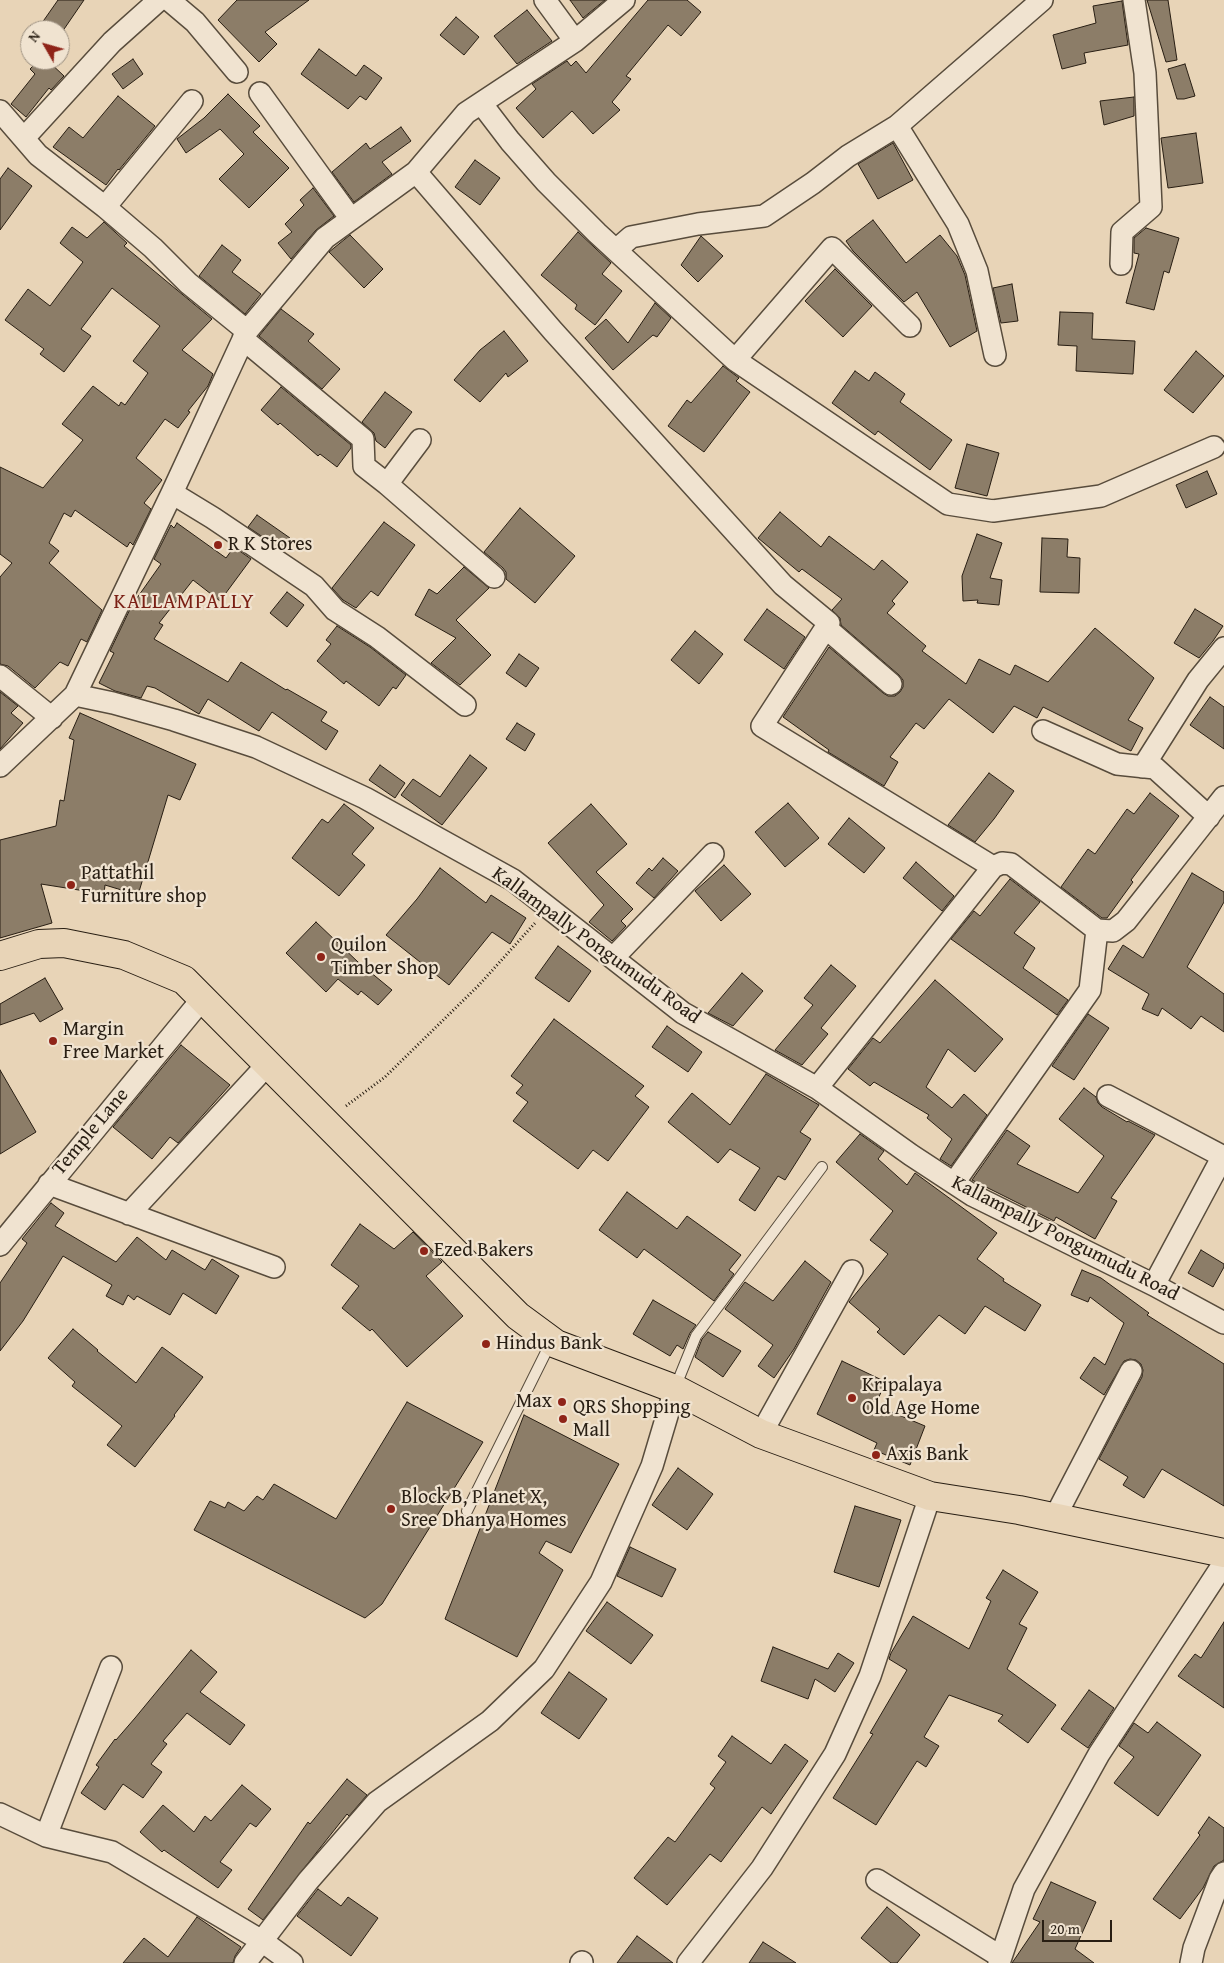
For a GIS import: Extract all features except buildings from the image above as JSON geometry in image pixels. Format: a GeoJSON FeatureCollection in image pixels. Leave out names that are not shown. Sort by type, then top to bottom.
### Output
{"type":"FeatureCollection","features":[{"type":"Feature","properties":{"kind":"main road"},"geometry":{"type":"LineString","coordinates":[[0,956],[40,944],[64,943],[124,954],[184,980],[518,1316],[552,1341],[674,1389],[761,1434],[930,1496],[1019,1510],[1224,1553]]}},
{"type":"Feature","properties":{"kind":"street"},"geometry":{"type":"LineString","coordinates":[[25,138],[112,42],[159,0]]}},
{"type":"Feature","properties":{"kind":"street"},"geometry":{"type":"LineString","coordinates":[[169,0],[195,22],[237,72]]}},
{"type":"Feature","properties":{"kind":"street"},"geometry":{"type":"LineString","coordinates":[[545,0],[575,41]]}},
{"type":"Feature","properties":{"kind":"street"},"geometry":{"type":"LineString","coordinates":[[0,766],[74,695],[172,494],[245,335],[325,238],[416,172],[466,113],[575,41],[624,0]]}},
{"type":"Feature","properties":{"kind":"street"},"geometry":{"type":"LineString","coordinates":[[616,250],[631,237],[698,224],[764,216],[813,183],[848,156],[897,126],[1042,0]]}},
{"type":"Feature","properties":{"kind":"street"},"geometry":{"type":"LineString","coordinates":[[1121,264],[1122,232],[1151,207],[1146,73],[1134,0]]}},
{"type":"Feature","properties":{"kind":"street"},"geometry":{"type":"LineString","coordinates":[[260,93],[351,219]]}},
{"type":"Feature","properties":{"kind":"street"},"geometry":{"type":"LineString","coordinates":[[105,207],[192,101]]}},
{"type":"Feature","properties":{"kind":"street"},"geometry":{"type":"LineString","coordinates":[[481,103],[510,141],[546,182],[616,250],[735,360],[948,504],[993,511],[1101,496],[1214,447]]}},
{"type":"Feature","properties":{"kind":"street"},"geometry":{"type":"LineString","coordinates":[[0,111],[38,155],[105,207],[153,248],[245,335],[363,439],[364,466],[494,576]]}},
{"type":"Feature","properties":{"kind":"street"},"geometry":{"type":"LineString","coordinates":[[897,126],[958,224],[977,271],[995,356]]}},
{"type":"Feature","properties":{"kind":"street"},"geometry":{"type":"LineString","coordinates":[[416,172],[553,331],[783,585],[829,623],[762,726],[993,867]]}},
{"type":"Feature","properties":{"kind":"street"},"geometry":{"type":"LineString","coordinates":[[735,360],[832,248],[910,326]]}},
{"type":"Feature","properties":{"kind":"street"},"geometry":{"type":"LineString","coordinates":[[387,484],[420,440]]}},
{"type":"Feature","properties":{"kind":"street"},"geometry":{"type":"LineString","coordinates":[[172,494],[213,518],[314,586],[335,610],[378,637],[465,704]]}},
{"type":"Feature","properties":{"kind":"street"},"geometry":{"type":"LineString","coordinates":[[826,628],[891,684]]}},
{"type":"Feature","properties":{"kind":"street"},"geometry":{"type":"LineString","coordinates":[[1143,767],[1198,680],[1224,648]]}},
{"type":"Feature","properties":{"kind":"street"},"geometry":{"type":"LineString","coordinates":[[0,676],[52,718]]}},
{"type":"Feature","properties":{"kind":"street","name":"Kallampally Pongumudu Road"},"geometry":{"type":"LineString","coordinates":[[74,695],[157,716],[256,747],[365,798],[514,880],[683,1013],[818,1088],[911,1155],[972,1195],[1154,1285],[1224,1323]]}},
{"type":"Feature","properties":{"kind":"street"},"geometry":{"type":"LineString","coordinates":[[1043,731],[1117,764],[1155,768],[1209,817]]}},
{"type":"Feature","properties":{"kind":"street"},"geometry":{"type":"LineString","coordinates":[[818,1088],[993,867],[1002,863],[1011,864],[1097,930],[1113,931],[1126,922],[1224,797]]}},
{"type":"Feature","properties":{"kind":"street"},"geometry":{"type":"LineString","coordinates":[[613,958],[713,854]]}},
{"type":"Feature","properties":{"kind":"street"},"geometry":{"type":"LineString","coordinates":[[954,1183],[1090,990],[1097,930]]}},
{"type":"Feature","properties":{"kind":"street","name":"Temple Lane"},"geometry":{"type":"LineString","coordinates":[[0,1245],[48,1184],[203,998]]}},
{"type":"Feature","properties":{"kind":"street"},"geometry":{"type":"LineString","coordinates":[[129,1214],[268,1064]]}},
{"type":"Feature","properties":{"kind":"street"},"geometry":{"type":"LineString","coordinates":[[1108,1096],[1224,1156],[1154,1285]]}},
{"type":"Feature","properties":{"kind":"street"},"geometry":{"type":"LineString","coordinates":[[48,1184],[274,1267]]}},
{"type":"Feature","properties":{"kind":"street"},"geometry":{"type":"LineString","coordinates":[[761,1434],[852,1271]]}},
{"type":"Feature","properties":{"kind":"street"},"geometry":{"type":"LineString","coordinates":[[1055,1517],[1131,1371]]}},
{"type":"Feature","properties":{"kind":"street"},"geometry":{"type":"LineString","coordinates":[[245,1963],[308,1882],[377,1802],[490,1721],[544,1669],[601,1582],[652,1466],[674,1389]]}},
{"type":"Feature","properties":{"kind":"street"},"geometry":{"type":"LineString","coordinates":[[688,1963],[762,1868],[835,1754],[870,1676],[930,1496]]}},
{"type":"Feature","properties":{"kind":"street"},"geometry":{"type":"LineString","coordinates":[[877,1880],[1000,1960],[1024,1889],[1099,1754],[1224,1563]]}},
{"type":"Feature","properties":{"kind":"street"},"geometry":{"type":"LineString","coordinates":[[46,1836],[111,1667]]}},
{"type":"Feature","properties":{"kind":"street"},"geometry":{"type":"LineString","coordinates":[[0,1814],[46,1836],[112,1852],[262,1941],[292,1963]]}},
{"type":"Feature","properties":{"kind":"street"},"geometry":{"type":"LineString","coordinates":[[1191,1963],[1197,1939],[1224,1873]]}},
{"type":"Feature","properties":{"kind":"lane"},"geometry":{"type":"LineString","coordinates":[[674,1389],[696,1336],[822,1167]]}},
{"type":"Feature","properties":{"kind":"lane"},"geometry":{"type":"LineString","coordinates":[[467,1511],[552,1341]]}},
{"type":"Feature","properties":{"kind":"path"},"geometry":{"type":"LineString","coordinates":[[325,1122],[385,1077],[479,985],[549,908]]}},
{"type":"Feature","properties":{"kind":"place","name":"R K Stores"},"geometry":{"type":"Point","coordinates":[218,545]}},
{"type":"Feature","properties":{"kind":"place","name":"Pattathil Furniture shop"},"geometry":{"type":"Point","coordinates":[71,885]}},
{"type":"Feature","properties":{"kind":"place","name":"Quilon Timber Shop"},"geometry":{"type":"Point","coordinates":[321,957]}},
{"type":"Feature","properties":{"kind":"place","name":"Margin Free Market"},"geometry":{"type":"Point","coordinates":[53,1041]}},
{"type":"Feature","properties":{"kind":"place","name":"Ezed Bakers"},"geometry":{"type":"Point","coordinates":[424,1251]}},
{"type":"Feature","properties":{"kind":"place","name":"Hindus Bank"},"geometry":{"type":"Point","coordinates":[486,1344]}},
{"type":"Feature","properties":{"kind":"place","name":"Kripalaya Old Age Home"},"geometry":{"type":"Point","coordinates":[852,1398]}},
{"type":"Feature","properties":{"kind":"place","name":"Max"},"geometry":{"type":"Point","coordinates":[562,1402]}},
{"type":"Feature","properties":{"kind":"place","name":"QRS Shopping Mall"},"geometry":{"type":"Point","coordinates":[563,1419]}},
{"type":"Feature","properties":{"kind":"place","name":"Axis Bank"},"geometry":{"type":"Point","coordinates":[876,1455]}},
{"type":"Feature","properties":{"kind":"place","name":"Block B, Planet X, Sree Dhanya Homes"},"geometry":{"type":"Point","coordinates":[391,1509]}},
{"type":"Feature","properties":{"kind":"district","name":"KALLAMPALLY"},"geometry":{"type":"Point","coordinates":[184,603]}}]}
